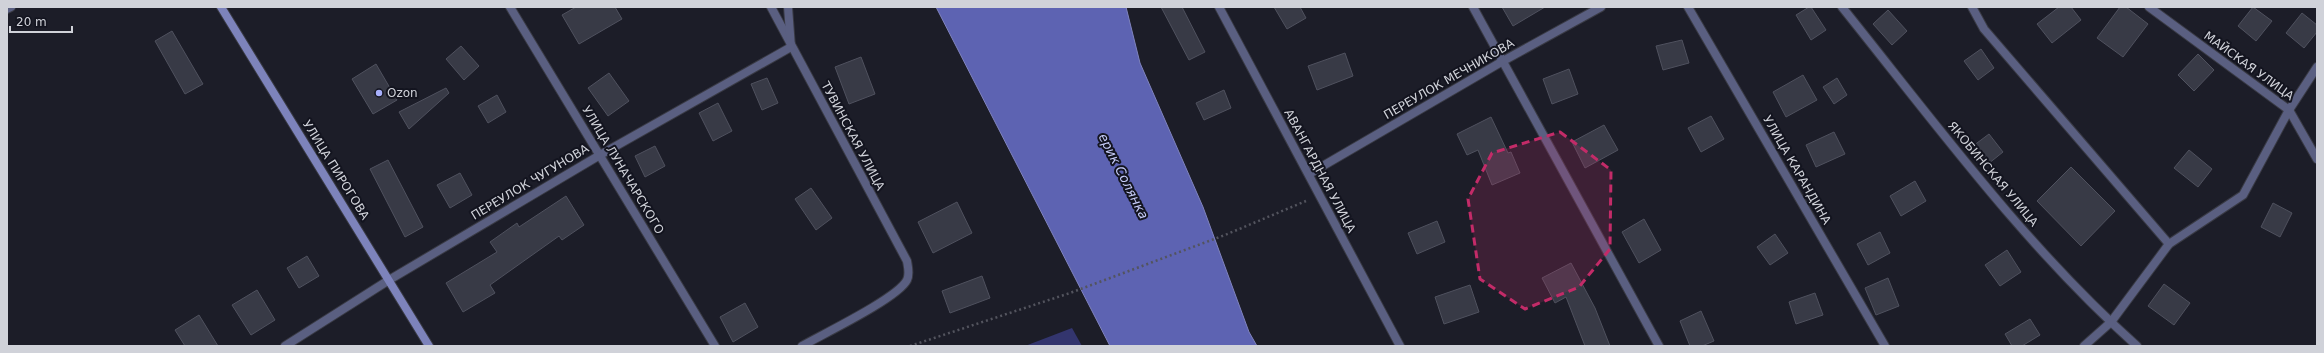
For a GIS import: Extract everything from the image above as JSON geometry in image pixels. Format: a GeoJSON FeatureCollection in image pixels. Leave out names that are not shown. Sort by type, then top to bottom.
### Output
{"type":"FeatureCollection","features":[{"type":"Feature","properties":{"kind":"main road","name":"УЛИЦА ПИРОГОВА"},"geometry":{"type":"LineString","coordinates":[[221,7],[429,346]]}},
{"type":"Feature","properties":{"kind":"street"},"geometry":{"type":"LineString","coordinates":[[7,10],[11,7]]}},
{"type":"Feature","properties":{"kind":"street","name":"УЛИЦА ЛУНАЧАРСКОГО"},"geometry":{"type":"LineString","coordinates":[[510,7],[716,346]]}},
{"type":"Feature","properties":{"kind":"street","name":"ТУВИНСКАЯ УЛИЦА"},"geometry":{"type":"LineString","coordinates":[[771,7],[791,47],[907,261],[907,279],[894,294],[802,346]]}},
{"type":"Feature","properties":{"kind":"street"},"geometry":{"type":"LineString","coordinates":[[788,7],[791,47]]}},
{"type":"Feature","properties":{"kind":"street","name":"АВАНГАРДНАЯ УЛИЦА"},"geometry":{"type":"LineString","coordinates":[[1219,7],[1400,346]]}},
{"type":"Feature","properties":{"kind":"street"},"geometry":{"type":"LineString","coordinates":[[1473,7],[1659,346]]}},
{"type":"Feature","properties":{"kind":"street","name":"ПЕРЕУЛОК МЕЧНИКОВА"},"geometry":{"type":"LineString","coordinates":[[1309,174],[1503,60],[1601,7]]}},
{"type":"Feature","properties":{"kind":"street","name":"УЛИЦА КАРАНДИНА"},"geometry":{"type":"LineString","coordinates":[[1688,7],[1885,346]]}},
{"type":"Feature","properties":{"kind":"street","name":"ЯКОБИНСКАЯ УЛИЦА"},"geometry":{"type":"LineString","coordinates":[[1842,7],[2010,217],[2110,322],[2138,346]]}},
{"type":"Feature","properties":{"kind":"street"},"geometry":{"type":"LineString","coordinates":[[1972,7],[1984,29],[2169,244]]}},
{"type":"Feature","properties":{"kind":"street","name":"МАЙСКАЯ УЛИЦА"},"geometry":{"type":"LineString","coordinates":[[2149,7],[2289,110],[2317,159]]}},
{"type":"Feature","properties":{"kind":"street","name":"ПЕРЕУЛОК ЧУГУНОВА"},"geometry":{"type":"LineString","coordinates":[[285,346],[389,280],[600,155],[791,47]]}},
{"type":"Feature","properties":{"kind":"street"},"geometry":{"type":"LineString","coordinates":[[2084,346],[2110,322],[2169,244],[2243,195],[2289,110],[2317,67]]}},
{"type":"Feature","properties":{"kind":"path"},"geometry":{"type":"LineString","coordinates":[[910,346],[1070,294],[1225,235],[1320,195]]}},
{"type":"Feature","properties":{"kind":"highlighted area"},"geometry":{"type":"Polygon","coordinates":[[[1560,132],[1611,170],[1610,249],[1579,287],[1525,309],[1480,279],[1468,199],[1492,153],[1560,132]]]}},
{"type":"Feature","properties":{"kind":"shaded area"},"geometry":{"type":"Polygon","coordinates":[[[1072,328],[1082,346],[1025,346],[1072,328]]]}},
{"type":"Feature","properties":{"kind":"water","name":"ерик Солянка"},"geometry":{"type":"Polygon","coordinates":[[[936,7],[1126,7],[1140,63],[1203,207],[1249,332],[1257,346],[1110,346],[936,7]]]}},
{"type":"Feature","properties":{"kind":"building"},"geometry":{"type":"Polygon","coordinates":[[[576,7],[615,7],[622,19],[579,44],[562,15],[576,7]]]}},
{"type":"Feature","properties":{"kind":"building"},"geometry":{"type":"Polygon","coordinates":[[[1161,7],[1182,7],[1205,52],[1189,60],[1161,7]]]}},
{"type":"Feature","properties":{"kind":"building"},"geometry":{"type":"Polygon","coordinates":[[[1274,7],[1300,7],[1306,18],[1287,29],[1274,7]]]}},
{"type":"Feature","properties":{"kind":"building"},"geometry":{"type":"Polygon","coordinates":[[[1502,7],[1545,7],[1513,26],[1502,7]]]}},
{"type":"Feature","properties":{"kind":"building"},"geometry":{"type":"Polygon","coordinates":[[[1811,7],[1826,30],[1811,40],[1796,15],[1811,7]]]}},
{"type":"Feature","properties":{"kind":"building"},"geometry":{"type":"Polygon","coordinates":[[[2059,7],[2071,7],[2081,20],[2052,43],[2037,24],[2059,7]]]}},
{"type":"Feature","properties":{"kind":"building"},"geometry":{"type":"Polygon","coordinates":[[[2120,7],[2126,7],[2148,24],[2123,57],[2097,38],[2120,7]]]}},
{"type":"Feature","properties":{"kind":"building"},"geometry":{"type":"Polygon","coordinates":[[[2253,7],[2272,21],[2256,41],[2238,26],[2253,7]]]}},
{"type":"Feature","properties":{"kind":"building"},"geometry":{"type":"Polygon","coordinates":[[[1888,10],[1907,31],[1892,45],[1873,24],[1888,10]]]}},
{"type":"Feature","properties":{"kind":"building"},"geometry":{"type":"Polygon","coordinates":[[[2302,13],[2317,25],[2317,32],[2304,48],[2286,33],[2302,13]]]}},
{"type":"Feature","properties":{"kind":"building"},"geometry":{"type":"Polygon","coordinates":[[[172,31],[203,84],[185,94],[155,41],[172,31]]]}},
{"type":"Feature","properties":{"kind":"building"},"geometry":{"type":"Polygon","coordinates":[[[1682,40],[1689,63],[1663,70],[1656,46],[1682,40]]]}},
{"type":"Feature","properties":{"kind":"building"},"geometry":{"type":"Polygon","coordinates":[[[461,46],[479,66],[464,80],[446,59],[461,46]]]}},
{"type":"Feature","properties":{"kind":"building"},"geometry":{"type":"Polygon","coordinates":[[[1981,49],[1994,68],[1978,80],[1964,61],[1981,49]]]}},
{"type":"Feature","properties":{"kind":"building"},"geometry":{"type":"Polygon","coordinates":[[[1345,53],[1353,76],[1317,90],[1308,66],[1345,53]]]}},
{"type":"Feature","properties":{"kind":"building"},"geometry":{"type":"Polygon","coordinates":[[[2198,54],[2214,70],[2194,91],[2178,75],[2198,54]]]}},
{"type":"Feature","properties":{"kind":"building"},"geometry":{"type":"Polygon","coordinates":[[[861,57],[875,94],[849,104],[835,67],[861,57]]]}},
{"type":"Feature","properties":{"kind":"building"},"geometry":{"type":"Polygon","coordinates":[[[376,64],[397,100],[373,114],[352,79],[376,64]]]}},
{"type":"Feature","properties":{"kind":"building"},"geometry":{"type":"Polygon","coordinates":[[[1569,69],[1578,94],[1552,104],[1543,79],[1569,69]]]}},
{"type":"Feature","properties":{"kind":"building"},"geometry":{"type":"Polygon","coordinates":[[[609,73],[629,101],[608,116],[588,88],[609,73]]]}},
{"type":"Feature","properties":{"kind":"building"},"geometry":{"type":"Polygon","coordinates":[[[1803,75],[1817,100],[1786,117],[1773,92],[1803,75]]]}},
{"type":"Feature","properties":{"kind":"building"},"geometry":{"type":"Polygon","coordinates":[[[767,78],[778,103],[762,110],[751,84],[767,78]]]}},
{"type":"Feature","properties":{"kind":"building"},"geometry":{"type":"Polygon","coordinates":[[[1837,78],[1847,95],[1834,104],[1823,87],[1837,78]]]}},
{"type":"Feature","properties":{"kind":"building"},"geometry":{"type":"Polygon","coordinates":[[[446,88],[449,93],[409,129],[399,112],[446,88]]]}},
{"type":"Feature","properties":{"kind":"building"},"geometry":{"type":"Polygon","coordinates":[[[1224,90],[1231,108],[1204,120],[1196,103],[1224,90]]]}},
{"type":"Feature","properties":{"kind":"building"},"geometry":{"type":"Polygon","coordinates":[[[497,95],[506,112],[488,123],[478,106],[497,95]]]}},
{"type":"Feature","properties":{"kind":"building"},"geometry":{"type":"Polygon","coordinates":[[[718,103],[732,131],[713,141],[699,113],[718,103]]]}},
{"type":"Feature","properties":{"kind":"building"},"geometry":{"type":"Polygon","coordinates":[[[1711,116],[1724,139],[1701,152],[1688,128],[1711,116]]]}},
{"type":"Feature","properties":{"kind":"building"},"geometry":{"type":"Polygon","coordinates":[[[1491,117],[1508,153],[1511,152],[1520,173],[1492,185],[1478,150],[1467,155],[1457,134],[1491,117]]]}},
{"type":"Feature","properties":{"kind":"building"},"geometry":{"type":"Polygon","coordinates":[[[1604,125],[1618,150],[1585,168],[1572,142],[1604,125]]]}},
{"type":"Feature","properties":{"kind":"building"},"geometry":{"type":"Polygon","coordinates":[[[1834,132],[1845,154],[1816,167],[1806,145],[1834,132]]]}},
{"type":"Feature","properties":{"kind":"building"},"geometry":{"type":"Polygon","coordinates":[[[1989,134],[2003,152],[1988,164],[1973,146],[1989,134]]]}},
{"type":"Feature","properties":{"kind":"building"},"geometry":{"type":"Polygon","coordinates":[[[655,146],[665,166],[645,177],[635,156],[655,146]]]}},
{"type":"Feature","properties":{"kind":"building"},"geometry":{"type":"Polygon","coordinates":[[[2189,150],[2212,169],[2198,187],[2174,168],[2189,150]]]}},
{"type":"Feature","properties":{"kind":"building"},"geometry":{"type":"Polygon","coordinates":[[[388,160],[423,227],[405,237],[370,169],[388,160]]]}},
{"type":"Feature","properties":{"kind":"building"},"geometry":{"type":"Polygon","coordinates":[[[2071,167],[2115,211],[2081,246],[2037,201],[2071,167]]]}},
{"type":"Feature","properties":{"kind":"building"},"geometry":{"type":"Polygon","coordinates":[[[460,173],[472,195],[450,208],[437,185],[460,173]]]}},
{"type":"Feature","properties":{"kind":"building"},"geometry":{"type":"Polygon","coordinates":[[[1915,181],[1926,201],[1901,216],[1890,196],[1915,181]]]}},
{"type":"Feature","properties":{"kind":"building"},"geometry":{"type":"Polygon","coordinates":[[[811,188],[832,218],[816,230],[795,199],[811,188]]]}},
{"type":"Feature","properties":{"kind":"building"},"geometry":{"type":"Polygon","coordinates":[[[566,196],[584,225],[562,240],[559,236],[490,285],[495,293],[463,312],[446,283],[497,252],[490,242],[517,223],[519,227],[566,196]]]}},
{"type":"Feature","properties":{"kind":"building"},"geometry":{"type":"Polygon","coordinates":[[[957,202],[972,233],[933,253],[918,222],[957,202]]]}},
{"type":"Feature","properties":{"kind":"building"},"geometry":{"type":"Polygon","coordinates":[[[2273,203],[2292,213],[2280,237],[2261,227],[2273,203]]]}},
{"type":"Feature","properties":{"kind":"building"},"geometry":{"type":"Polygon","coordinates":[[[1644,219],[1661,250],[1639,263],[1622,232],[1644,219]]]}},
{"type":"Feature","properties":{"kind":"building"},"geometry":{"type":"Polygon","coordinates":[[[1437,221],[1445,242],[1417,254],[1408,233],[1437,221]]]}},
{"type":"Feature","properties":{"kind":"building"},"geometry":{"type":"Polygon","coordinates":[[[1880,232],[1890,253],[1868,265],[1857,244],[1880,232]]]}},
{"type":"Feature","properties":{"kind":"building"},"geometry":{"type":"Polygon","coordinates":[[[1775,234],[1788,253],[1770,265],[1757,247],[1775,234]]]}},
{"type":"Feature","properties":{"kind":"building"},"geometry":{"type":"Polygon","coordinates":[[[2007,250],[2021,272],[2000,286],[1985,265],[2007,250]]]}},
{"type":"Feature","properties":{"kind":"building"},"geometry":{"type":"Polygon","coordinates":[[[307,256],[319,276],[299,288],[287,268],[307,256]]]}},
{"type":"Feature","properties":{"kind":"building"},"geometry":{"type":"Polygon","coordinates":[[[1571,263],[1595,308],[1610,346],[1585,346],[1566,297],[1555,303],[1542,278],[1571,263]]]}},
{"type":"Feature","properties":{"kind":"building"},"geometry":{"type":"Polygon","coordinates":[[[982,276],[990,298],[950,313],[942,291],[982,276]]]}},
{"type":"Feature","properties":{"kind":"building"},"geometry":{"type":"Polygon","coordinates":[[[1888,278],[1899,306],[1876,315],[1865,288],[1888,278]]]}},
{"type":"Feature","properties":{"kind":"building"},"geometry":{"type":"Polygon","coordinates":[[[2164,284],[2190,303],[2174,325],[2148,306],[2164,284]]]}},
{"type":"Feature","properties":{"kind":"building"},"geometry":{"type":"Polygon","coordinates":[[[1470,285],[1479,312],[1444,324],[1435,297],[1470,285]]]}},
{"type":"Feature","properties":{"kind":"building"},"geometry":{"type":"Polygon","coordinates":[[[257,290],[275,320],[251,335],[232,305],[257,290]]]}},
{"type":"Feature","properties":{"kind":"building"},"geometry":{"type":"Polygon","coordinates":[[[1815,293],[1823,315],[1796,324],[1789,302],[1815,293]]]}},
{"type":"Feature","properties":{"kind":"building"},"geometry":{"type":"Polygon","coordinates":[[[745,303],[758,327],[733,342],[720,317],[745,303]]]}},
{"type":"Feature","properties":{"kind":"building"},"geometry":{"type":"Polygon","coordinates":[[[1701,311],[1714,341],[1702,346],[1690,346],[1680,321],[1701,311]]]}},
{"type":"Feature","properties":{"kind":"building"},"geometry":{"type":"Polygon","coordinates":[[[199,315],[218,346],[185,346],[175,330],[199,315]]]}},
{"type":"Feature","properties":{"kind":"building"},"geometry":{"type":"Polygon","coordinates":[[[2030,319],[2040,335],[2022,346],[2012,346],[2005,334],[2030,319]]]}},
{"type":"Feature","properties":{"kind":"place","name":"Ozon"},"geometry":{"type":"Point","coordinates":[379,93]}}]}
